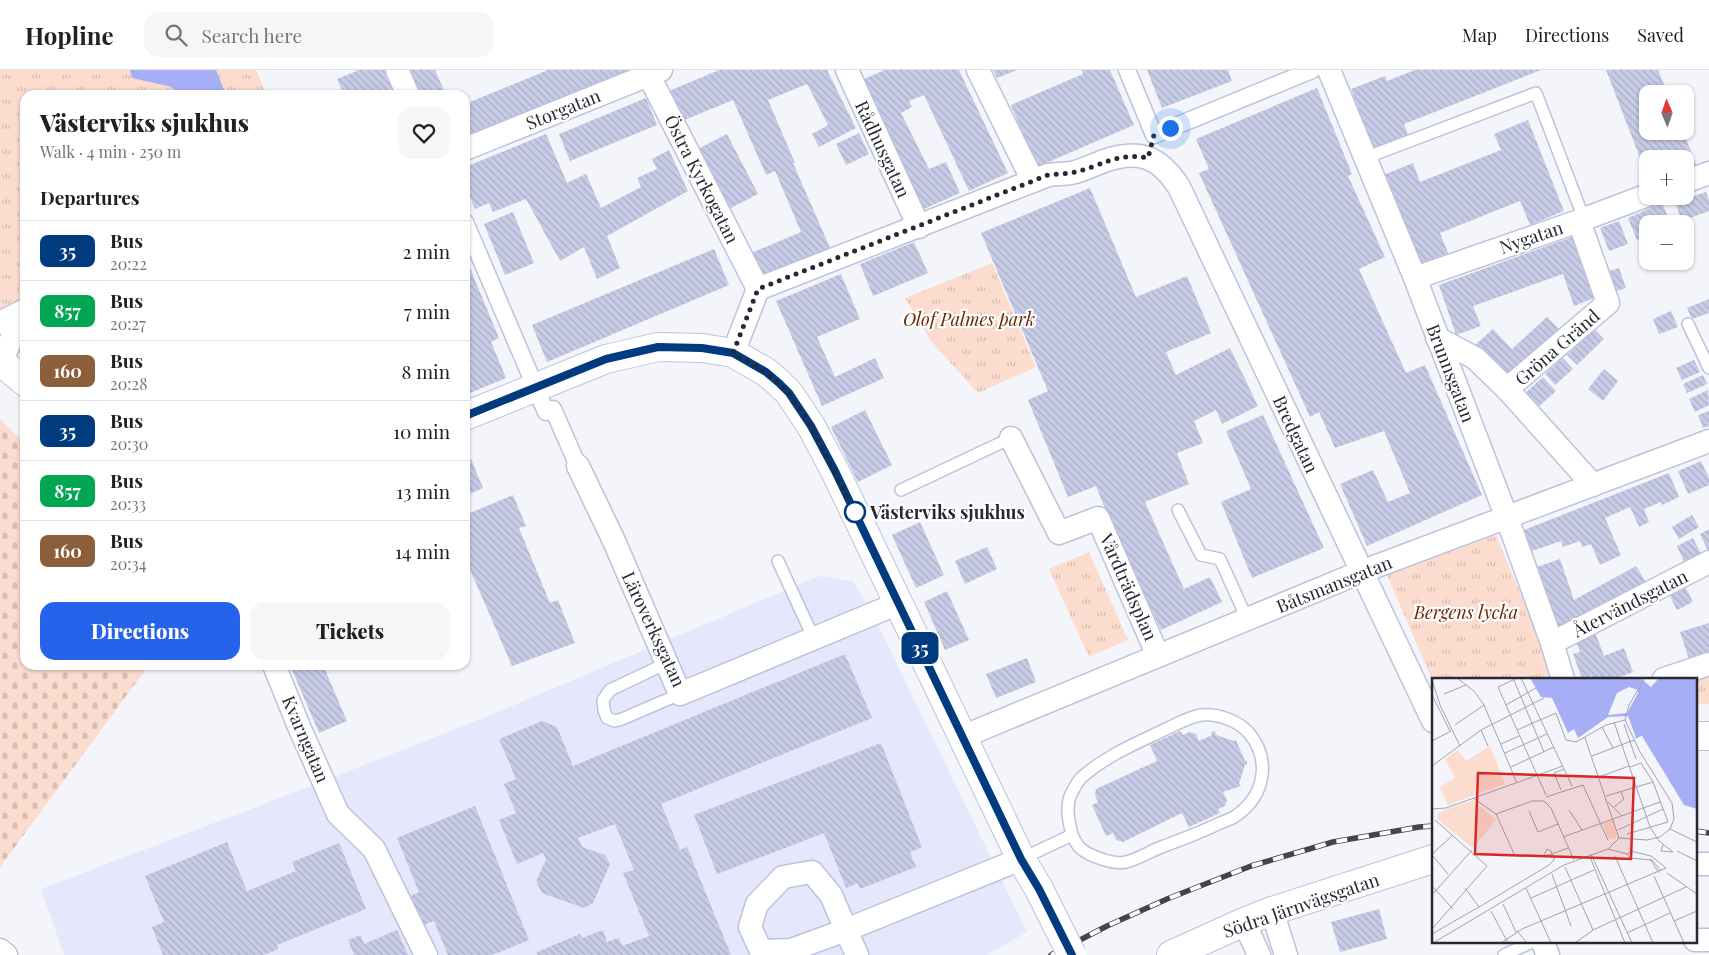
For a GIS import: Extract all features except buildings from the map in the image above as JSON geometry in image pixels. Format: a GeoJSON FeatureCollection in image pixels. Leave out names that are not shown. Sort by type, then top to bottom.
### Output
{"type":"FeatureCollection","features":[{"type":"Feature","properties":{"kind":"street"},"geometry":{"type":"LineString","coordinates":[[397,70],[406,90]]}},
{"type":"Feature","properties":{"kind":"street","name":"Rådhusgatan"},"geometry":{"type":"LineString","coordinates":[[847,70],[919,227]]}},
{"type":"Feature","properties":{"kind":"street"},"geometry":{"type":"LineString","coordinates":[[978,70],[1033,180]]}},
{"type":"Feature","properties":{"kind":"street"},"geometry":{"type":"LineString","coordinates":[[733,353],[758,289],[919,227],[1033,180],[1048,175],[1071,173],[1120,157],[1134,155],[1148,158],[1154,135],[1127,70]]}},
{"type":"Feature","properties":{"kind":"street"},"geometry":{"type":"LineString","coordinates":[[1154,135],[1312,70]]}},
{"type":"Feature","properties":{"kind":"street","name":"Brunnsgatan"},"geometry":{"type":"LineString","coordinates":[[1329,70],[1414,278],[1507,518],[1563,678]]}},
{"type":"Feature","properties":{"kind":"street","name":"Storgatan"},"geometry":{"type":"LineString","coordinates":[[470,147],[652,72]]}},
{"type":"Feature","properties":{"kind":"street","name":"Östra Kyrkogatan"},"geometry":{"type":"LineString","coordinates":[[652,72],[758,289]]}},
{"type":"Feature","properties":{"kind":"street","name":"Bredgatan"},"geometry":{"type":"LineString","coordinates":[[1148,158],[1159,163],[1170,173],[1179,187],[1432,719]]}},
{"type":"Feature","properties":{"kind":"street"},"geometry":{"type":"LineString","coordinates":[[1694,179],[1709,173]]}},
{"type":"Feature","properties":{"kind":"street","name":"Nygatan"},"geometry":{"type":"LineString","coordinates":[[1414,278],[1639,198]]}},
{"type":"Feature","properties":{"kind":"street","name":"Gröna Gränd"},"geometry":{"type":"LineString","coordinates":[[1507,389],[1608,302],[1582,220]]}},
{"type":"Feature","properties":{"kind":"street","name":"Läroverksgatan"},"geometry":{"type":"LineString","coordinates":[[470,234],[536,387],[578,466],[614,541],[680,694],[899,603]]}},
{"type":"Feature","properties":{"kind":"street"},"geometry":{"type":"LineString","coordinates":[[0,323],[20,313]]}},
{"type":"Feature","properties":{"kind":"street"},"geometry":{"type":"LineString","coordinates":[[20,328],[1,361],[20,378]]}},
{"type":"Feature","properties":{"kind":"street"},"geometry":{"type":"LineString","coordinates":[[1437,338],[1475,358],[1507,389],[1593,485]]}},
{"type":"Feature","properties":{"kind":"street"},"geometry":{"type":"LineString","coordinates":[[470,414],[606,359],[658,347],[702,348],[733,353],[766,372],[779,383],[789,393],[811,426],[899,603],[1021,859],[1039,889],[1072,955]]}},
{"type":"Feature","properties":{"kind":"street","name":"Vårdträdsplan"},"geometry":{"type":"LineString","coordinates":[[1011,438],[1059,534],[1098,518],[1158,656]]}},
{"type":"Feature","properties":{"kind":"street","name":"Båtsmansgatan"},"geometry":{"type":"LineString","coordinates":[[962,737],[1361,572],[1709,441]]}},
{"type":"Feature","properties":{"kind":"street","name":"Återvändsgatan"},"geometry":{"type":"LineString","coordinates":[[1552,643],[1709,562]]}},
{"type":"Feature","properties":{"kind":"street"},"geometry":{"type":"LineString","coordinates":[[1667,678],[1709,664]]}},
{"type":"Feature","properties":{"kind":"street","name":"Kvarngatan"},"geometry":{"type":"LineString","coordinates":[[276,670],[338,814],[374,848],[426,955]]}},
{"type":"Feature","properties":{"kind":"street"},"geometry":{"type":"LineString","coordinates":[[1696,736],[1709,736]]}},
{"type":"Feature","properties":{"kind":"street"},"geometry":{"type":"LineString","coordinates":[[857,955],[846,930],[1021,859]]}},
{"type":"Feature","properties":{"kind":"street","name":"Södra Järnvägsgatan"},"geometry":{"type":"LineString","coordinates":[[1171,955],[1272,911],[1432,859]]}},
{"type":"Feature","properties":{"kind":"street"},"geometry":{"type":"LineString","coordinates":[[1696,864],[1709,864]]}},
{"type":"Feature","properties":{"kind":"street"},"geometry":{"type":"LineString","coordinates":[[1272,911],[1286,955]]}},
{"type":"Feature","properties":{"kind":"street"},"geometry":{"type":"LineString","coordinates":[[1244,922],[1259,955]]}},
{"type":"Feature","properties":{"kind":"street"},"geometry":{"type":"LineString","coordinates":[[1696,940],[1709,940]]}},
{"type":"Feature","properties":{"kind":"street"},"geometry":{"type":"LineString","coordinates":[[1542,942],[1548,955]]}},
{"type":"Feature","properties":{"kind":"street"},"geometry":{"type":"LineString","coordinates":[[0,950],[6,955]]}},
{"type":"Feature","properties":{"kind":"lane"},"geometry":{"type":"LineString","coordinates":[[1365,158],[1536,93],[1582,220]]}},
{"type":"Feature","properties":{"kind":"lane"},"geometry":{"type":"LineString","coordinates":[[1688,324],[1709,368]]}},
{"type":"Feature","properties":{"kind":"lane"},"geometry":{"type":"LineString","coordinates":[[901,490],[1011,438]]}},
{"type":"Feature","properties":{"kind":"lane"},"geometry":{"type":"LineString","coordinates":[[1178,510],[1201,555],[1220,559],[1247,619]]}},
{"type":"Feature","properties":{"kind":"lane"},"geometry":{"type":"LineString","coordinates":[[778,561],[814,639]]}},
{"type":"Feature","properties":{"kind":"lane"},"geometry":{"type":"LineString","coordinates":[[667,663],[610,690],[603,700],[604,710],[608,718],[614,721],[680,694]]}},
{"type":"Feature","properties":{"kind":"lane"},"geometry":{"type":"LineString","coordinates":[[1201,715],[1215,715],[1234,721],[1247,731],[1258,745],[1262,759],[1263,776],[1248,805],[1236,816],[1126,862],[1109,861],[1092,855],[1080,848],[1072,835],[1067,809],[1079,780],[1110,757],[1157,733],[1201,715]]}},
{"type":"Feature","properties":{"kind":"lane"},"geometry":{"type":"LineString","coordinates":[[1021,859],[1072,835]]}},
{"type":"Feature","properties":{"kind":"lane"},"geometry":{"type":"LineString","coordinates":[[1504,955],[1532,942]]}},
{"type":"Feature","properties":{"kind":"shaded area"},"geometry":{"type":"Polygon","coordinates":[[[819,576],[853,581],[880,629],[1027,932],[987,955],[64,955],[41,889],[490,715],[819,576]]]}},
{"type":"Feature","properties":{"kind":"green space"},"geometry":{"type":"Polygon","coordinates":[[[0,70],[256,70],[265,90],[20,90],[20,300],[0,309],[0,70]]]}},
{"type":"Feature","properties":{"kind":"green space","name":"Olof Palmes park"},"geometry":{"type":"Polygon","coordinates":[[[992,263],[1036,367],[978,393],[931,341],[905,298],[992,263]]]}},
{"type":"Feature","properties":{"kind":"green space"},"geometry":{"type":"Polygon","coordinates":[[[0,419],[20,439],[20,670],[145,670],[0,867],[0,419]]]}},
{"type":"Feature","properties":{"kind":"green space","name":"Bergens lycka"},"geometry":{"type":"Polygon","coordinates":[[[1496,535],[1542,646],[1553,678],[1432,678],[1432,680],[1387,575],[1496,535]]]}},
{"type":"Feature","properties":{"kind":"green space"},"geometry":{"type":"Polygon","coordinates":[[[1089,552],[1128,640],[1089,657],[1049,569],[1089,552]]]}},
{"type":"Feature","properties":{"kind":"green space"},"geometry":{"type":"Polygon","coordinates":[[[1709,674],[1709,704],[1696,704],[1695,678],[1709,674]]]}},
{"type":"Feature","properties":{"kind":"water"},"geometry":{"type":"Polygon","coordinates":[[[130,70],[216,70],[224,90],[175,90],[172,87],[132,78],[130,70]]]}},
{"type":"Feature","properties":{"kind":"railway"},"geometry":{"type":"LineString","coordinates":[[1051,955],[1107,926],[1167,899],[1251,866],[1333,842],[1432,826]]}},
{"type":"Feature","properties":{"kind":"railway"},"geometry":{"type":"LineString","coordinates":[[1696,831],[1709,833]]}},
{"type":"Feature","properties":{"kind":"bus line","name":"35"},"geometry":{"type":"LineString","coordinates":[[470,414],[606,359],[658,347],[702,348],[733,353],[766,372],[779,383],[789,393],[811,426],[835,471],[1021,859],[1039,889],[1072,955]]}},
{"type":"Feature","properties":{"kind":"place","name":"Västerviks sjukhus"},"geometry":{"type":"Point","coordinates":[855,512]}},
{"type":"Feature","properties":{"kind":"route"},"geometry":{"type":"LineString","coordinates":[[855,512],[811,426],[789,393],[766,372],[733,353],[758,289],[1048,175],[1071,173],[1120,157],[1134,155],[1148,158],[1154,135],[1170,128]]}}]}
